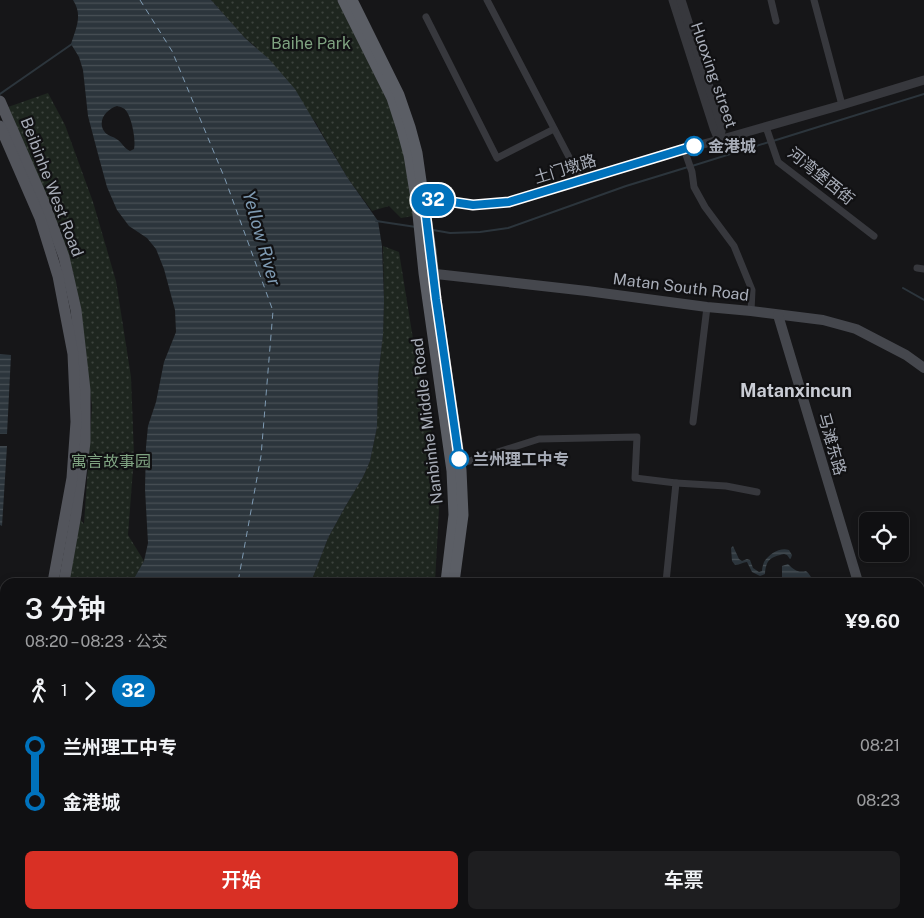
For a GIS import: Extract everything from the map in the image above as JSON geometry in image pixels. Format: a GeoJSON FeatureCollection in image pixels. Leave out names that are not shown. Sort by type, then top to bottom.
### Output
{"type":"FeatureCollection","features":[{"type":"Feature","properties":{"kind":"highway","name":"Nanbinhe Middle Road"},"geometry":{"type":"LineString","coordinates":[[343,0],[392,98],[420,200]]}},
{"type":"Feature","properties":{"kind":"highway","name":"Nanbinhe Middle Road"},"geometry":{"type":"LineString","coordinates":[[352,0],[399,95],[417,153],[420,200],[452,471],[454,515],[446,578]]}},
{"type":"Feature","properties":{"kind":"highway","name":"Nanbinhe Middle Road"},"geometry":{"type":"LineString","coordinates":[[429,273],[437,308],[460,464],[463,515],[455,578]]}},
{"type":"Feature","properties":{"kind":"main road","name":"Beibinhe West Road"},"geometry":{"type":"LineString","coordinates":[[1,103],[3,123],[40,218],[58,276],[73,354],[76,422],[72,478],[54,578]]}},
{"type":"Feature","properties":{"kind":"main road","name":"Beibinhe West Road"},"geometry":{"type":"LineString","coordinates":[[3,123],[44,202],[64,257],[76,310],[85,390],[85,442],[76,514],[65,578]]}},
{"type":"Feature","properties":{"kind":"main road","name":"Matan South Road"},"geometry":{"type":"LineString","coordinates":[[429,273],[823,320],[856,330],[906,355],[924,368]]}},
{"type":"Feature","properties":{"kind":"main road","name":"马滩东路"},"geometry":{"type":"LineString","coordinates":[[778,315],[857,578]]}},
{"type":"Feature","properties":{"kind":"street"},"geometry":{"type":"LineString","coordinates":[[487,0],[581,180]]}},
{"type":"Feature","properties":{"kind":"street","name":"Huoxing street"},"geometry":{"type":"LineString","coordinates":[[673,0],[719,140]]}},
{"type":"Feature","properties":{"kind":"street","name":"Huoxing street"},"geometry":{"type":"LineString","coordinates":[[681,0],[722,127],[719,140]]}},
{"type":"Feature","properties":{"kind":"street"},"geometry":{"type":"LineString","coordinates":[[771,0],[776,20]]}},
{"type":"Feature","properties":{"kind":"street"},"geometry":{"type":"LineString","coordinates":[[814,0],[842,105]]}},
{"type":"Feature","properties":{"kind":"street"},"geometry":{"type":"LineString","coordinates":[[426,17],[497,158],[554,129]]}},
{"type":"Feature","properties":{"kind":"street","name":"土门墩路"},"geometry":{"type":"LineString","coordinates":[[420,200],[439,200],[473,205],[509,202],[684,148],[766,127],[924,80]]}},
{"type":"Feature","properties":{"kind":"street","name":"河湾堡西街"},"geometry":{"type":"LineString","coordinates":[[766,127],[778,162],[874,236]]}},
{"type":"Feature","properties":{"kind":"street"},"geometry":{"type":"LineString","coordinates":[[684,148],[692,172],[694,187],[705,208],[734,246],[752,290],[751,311]]}},
{"type":"Feature","properties":{"kind":"street"},"geometry":{"type":"LineString","coordinates":[[692,422],[707,307]]}},
{"type":"Feature","properties":{"kind":"street"},"geometry":{"type":"LineString","coordinates":[[460,464],[539,439],[637,436],[635,478],[726,486],[757,492]]}},
{"type":"Feature","properties":{"kind":"street"},"geometry":{"type":"LineString","coordinates":[[666,578],[676,483]]}},
{"type":"Feature","properties":{"kind":"green space","name":"Baihe Park"},"geometry":{"type":"Polygon","coordinates":[[[211,0],[337,0],[392,110],[406,162],[413,216],[401,218],[389,206],[372,211],[347,177],[316,123],[255,46],[245,38],[211,0]]]}},
{"type":"Feature","properties":{"kind":"green space","name":"寓言故事园"},"geometry":{"type":"Polygon","coordinates":[[[48,93],[65,125],[93,202],[116,281],[131,377],[134,456],[128,535],[144,561],[134,578],[65,578],[76,514],[84,524],[92,406],[73,271],[8,107],[48,93]]]}},
{"type":"Feature","properties":{"kind":"green space"},"geometry":{"type":"Polygon","coordinates":[[[383,246],[399,252],[414,345],[435,450],[439,509],[435,578],[313,578],[328,538],[363,477],[370,461],[377,427],[378,377],[383,335],[383,246]]]}},
{"type":"Feature","properties":{"kind":"water","name":"Yellow River"},"geometry":{"type":"Polygon","coordinates":[[[73,0],[211,0],[245,38],[269,59],[295,89],[347,177],[378,221],[382,246],[384,300],[383,335],[378,377],[377,427],[370,461],[363,477],[328,538],[313,578],[134,578],[144,561],[148,543],[145,489],[148,426],[156,402],[164,362],[176,332],[175,310],[164,269],[156,249],[147,238],[129,226],[117,210],[107,187],[88,116],[83,70],[79,57],[71,44],[78,22],[78,11],[73,0]],[[113,107],[107,112],[102,119],[102,127],[107,134],[118,140],[130,151],[134,149],[134,135],[129,116],[123,108],[113,107]]]}},
{"type":"Feature","properties":{"kind":"water"},"geometry":{"type":"Polygon","coordinates":[[[0,354],[11,355],[7,434],[0,434],[0,354]]]}},
{"type":"Feature","properties":{"kind":"water"},"geometry":{"type":"Polygon","coordinates":[[[0,446],[7,446],[2,526],[0,525],[0,446]]]}},
{"type":"Feature","properties":{"kind":"water"},"geometry":{"type":"Polygon","coordinates":[[[733,546],[739,559],[742,561],[750,560],[753,568],[759,572],[762,571],[766,559],[775,552],[786,549],[792,555],[790,559],[784,554],[775,556],[766,565],[765,574],[760,576],[752,572],[747,562],[735,565],[732,561],[731,548],[733,546]]]}},
{"type":"Feature","properties":{"kind":"water"},"geometry":{"type":"Polygon","coordinates":[[[788,564],[801,572],[806,571],[811,578],[782,578],[782,566],[788,564]]]}},
{"type":"Feature","properties":{"kind":"waterway"},"geometry":{"type":"LineString","coordinates":[[0,94],[72,44]]}},
{"type":"Feature","properties":{"kind":"waterway"},"geometry":{"type":"LineString","coordinates":[[773,141],[924,94]]}},
{"type":"Feature","properties":{"kind":"waterway"},"geometry":{"type":"LineString","coordinates":[[692,166],[769,142]]}},
{"type":"Feature","properties":{"kind":"waterway"},"geometry":{"type":"LineString","coordinates":[[433,230],[450,233],[480,232],[508,228],[626,186],[688,167]]}},
{"type":"Feature","properties":{"kind":"waterway"},"geometry":{"type":"LineString","coordinates":[[376,221],[416,227]]}},
{"type":"Feature","properties":{"kind":"waterway"},"geometry":{"type":"LineString","coordinates":[[903,288],[924,300]]}},
{"type":"Feature","properties":{"kind":"ferry route"},"geometry":{"type":"LineString","coordinates":[[140,0],[172,51],[225,179],[273,311],[261,456],[239,578]]}},
{"type":"Feature","properties":{"kind":"bus line","name":"32"},"geometry":{"type":"LineString","coordinates":[[459,459],[424,200],[439,200],[473,205],[509,202],[694,146]]}},
{"type":"Feature","properties":{"kind":"place","name":"金港城"},"geometry":{"type":"Point","coordinates":[694,146]}},
{"type":"Feature","properties":{"kind":"place","name":"兰州理工中专"},"geometry":{"type":"Point","coordinates":[459,459]}},
{"type":"Feature","properties":{"kind":"district","name":"Matanxincun"},"geometry":{"type":"Point","coordinates":[796,390]}}]}
